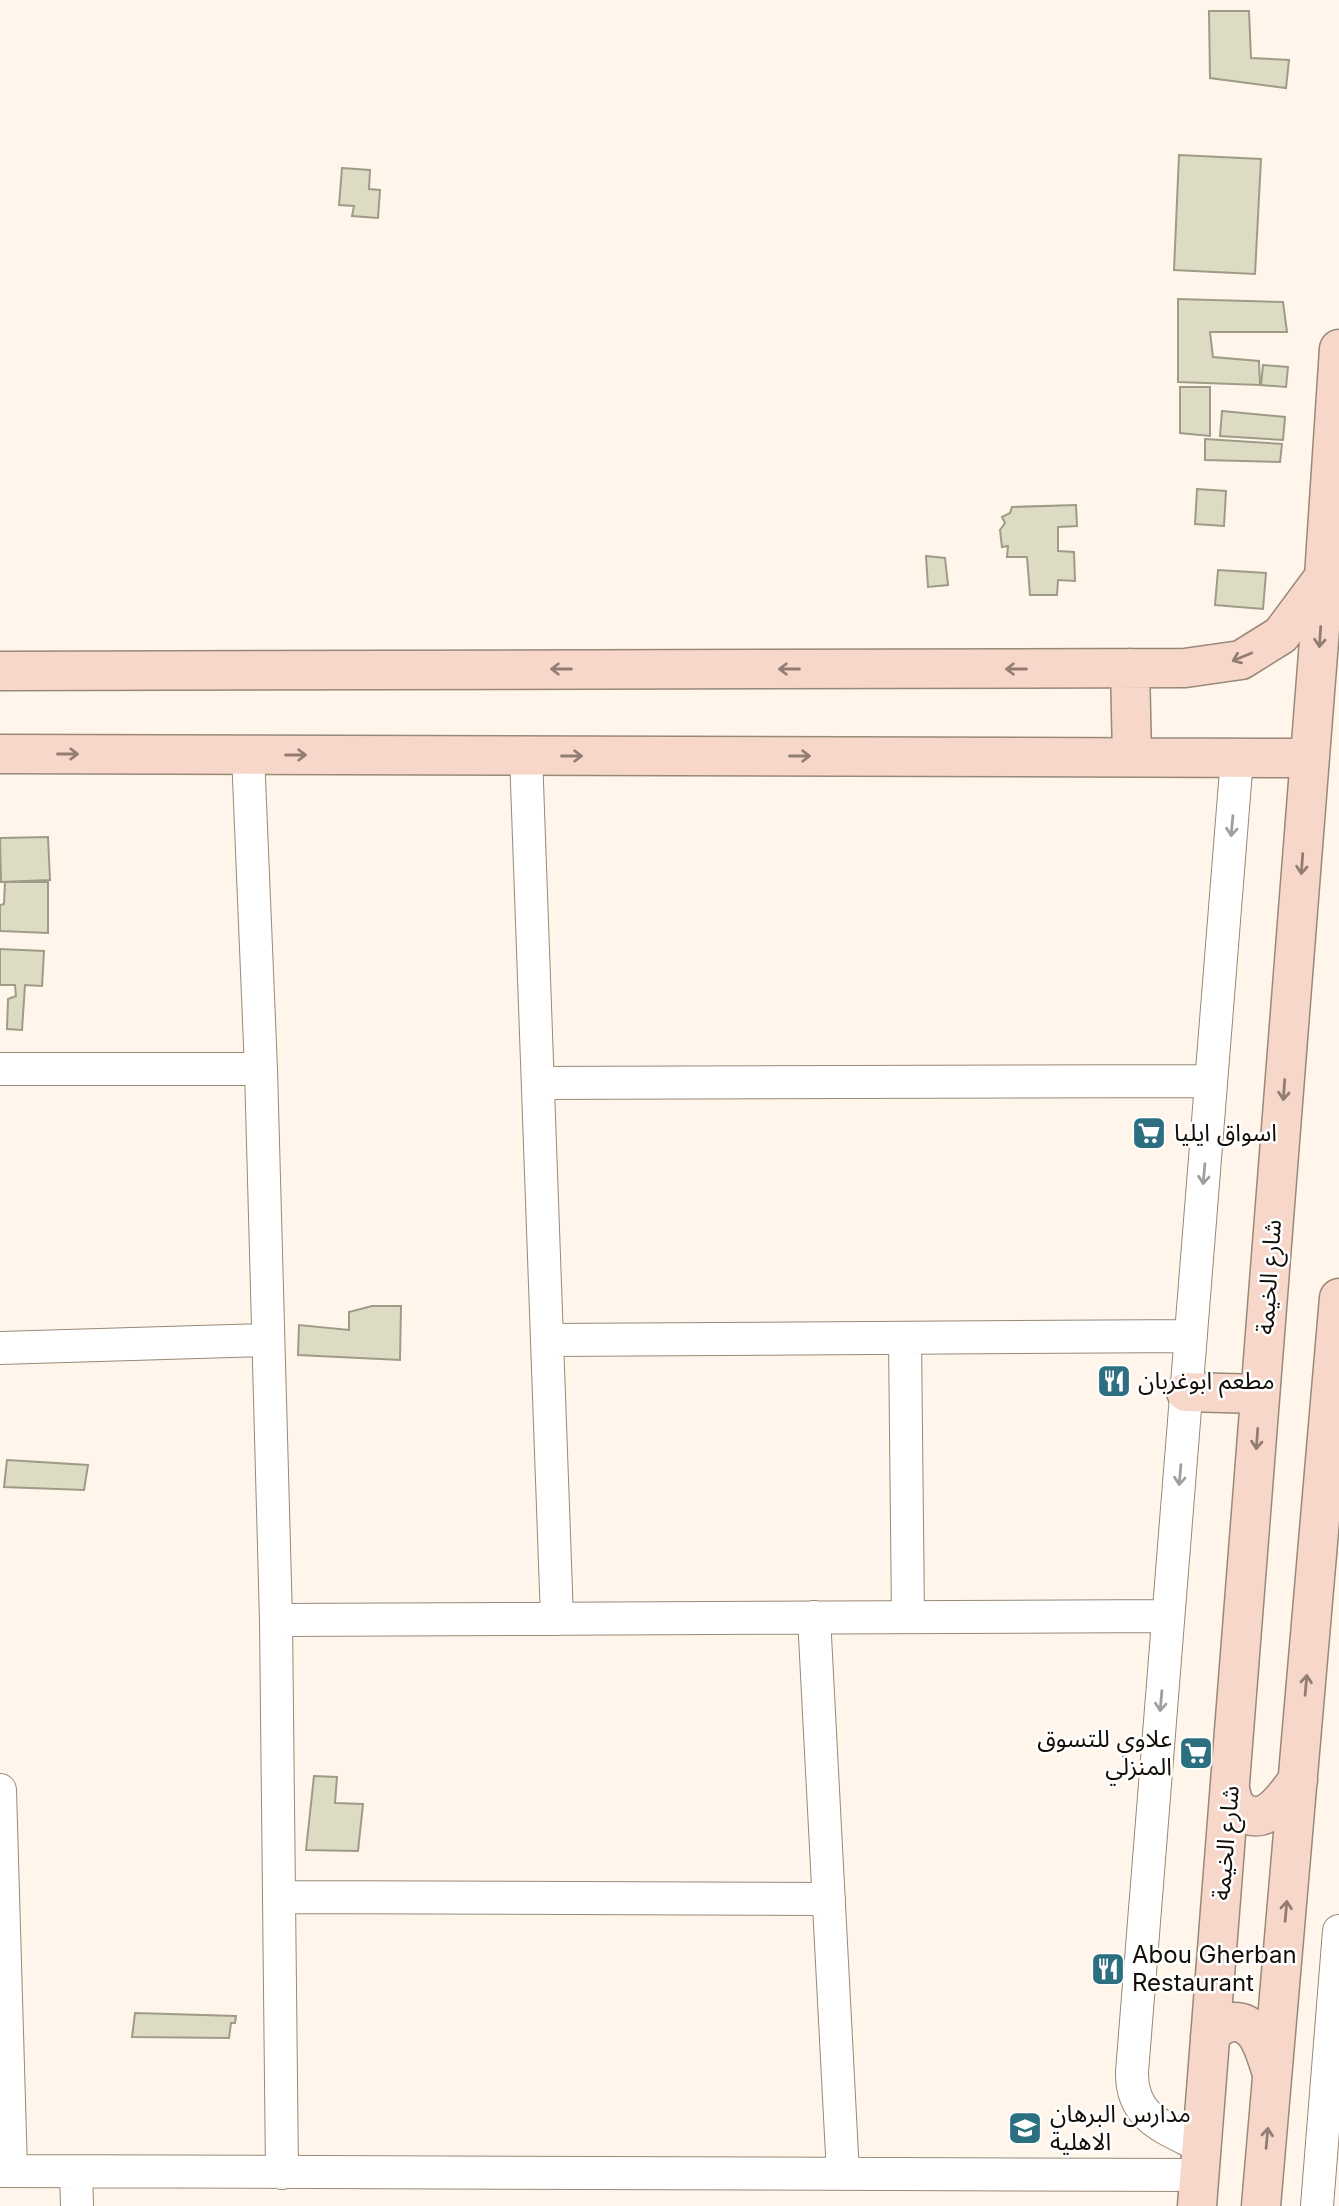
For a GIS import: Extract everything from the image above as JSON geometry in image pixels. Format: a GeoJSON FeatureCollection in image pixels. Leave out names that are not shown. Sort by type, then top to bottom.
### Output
{"type":"FeatureCollection","features":[{"type":"Feature","properties":{"kind":"street","name":"شارع الخيمة"},"geometry":{"type":"LineString","coordinates":[[1200,2176],[1324,577],[1339,349]]}},
{"type":"Feature","properties":{"kind":"street"},"geometry":{"type":"LineString","coordinates":[[0,671],[1185,668],[1241,660],[1280,635],[1324,577]]}},
{"type":"Feature","properties":{"kind":"street"},"geometry":{"type":"LineString","coordinates":[[1130,668],[1132,757]]}},
{"type":"Feature","properties":{"kind":"street"},"geometry":{"type":"LineString","coordinates":[[0,754],[1310,758]]}},
{"type":"Feature","properties":{"kind":"street"},"geometry":{"type":"LineString","coordinates":[[248,754],[261,1069],[276,1620],[282,2173]]}},
{"type":"Feature","properties":{"kind":"street"},"geometry":{"type":"LineString","coordinates":[[526,755],[557,1619]]}},
{"type":"Feature","properties":{"kind":"street"},"geometry":{"type":"LineString","coordinates":[[1200,2176],[1145,2115],[1136,2102],[1132,2087],[1237,758]]}},
{"type":"Feature","properties":{"kind":"street"},"geometry":{"type":"LineString","coordinates":[[0,1069],[261,1069]]}},
{"type":"Feature","properties":{"kind":"street"},"geometry":{"type":"LineString","coordinates":[[538,1083],[1211,1081]]}},
{"type":"Feature","properties":{"kind":"street"},"geometry":{"type":"LineString","coordinates":[[1261,2206],[1339,1298]]}},
{"type":"Feature","properties":{"kind":"street"},"geometry":{"type":"LineString","coordinates":[[547,1340],[1191,1336]]}},
{"type":"Feature","properties":{"kind":"street"},"geometry":{"type":"LineString","coordinates":[[905,1338],[908,1617]]}},
{"type":"Feature","properties":{"kind":"street"},"geometry":{"type":"LineString","coordinates":[[0,1348],[268,1340]]}},
{"type":"Feature","properties":{"kind":"street"},"geometry":{"type":"LineString","coordinates":[[1186,1392],[1260,1394]]}},
{"type":"Feature","properties":{"kind":"street"},"geometry":{"type":"LineString","coordinates":[[276,1620],[1168,1616]]}},
{"type":"Feature","properties":{"kind":"street"},"geometry":{"type":"LineString","coordinates":[[814,1617],[843,2174]]}},
{"type":"Feature","properties":{"kind":"street"},"geometry":{"type":"LineString","coordinates":[[1230,1789],[1237,1809],[1246,1815],[1257,1816],[1267,1814],[1276,1807],[1298,1780]]}},
{"type":"Feature","properties":{"kind":"street"},"geometry":{"type":"LineString","coordinates":[[0,1790],[6,2171],[1200,2176]]}},
{"type":"Feature","properties":{"kind":"street"},"geometry":{"type":"LineString","coordinates":[[279,1897],[829,1899]]}},
{"type":"Feature","properties":{"kind":"street"},"geometry":{"type":"LineString","coordinates":[[1317,2206],[1335,2013],[1339,1931]]}},
{"type":"Feature","properties":{"kind":"street"},"geometry":{"type":"LineString","coordinates":[[1210,2037],[1225,2023],[1246,2024],[1259,2040],[1273,2075]]}},
{"type":"Feature","properties":{"kind":"street"},"geometry":{"type":"LineString","coordinates":[[76,2172],[77,2206]]}},
{"type":"Feature","properties":{"kind":"building"},"geometry":{"type":"Polygon","coordinates":[[[1209,11],[1249,11],[1251,58],[1289,60],[1286,88],[1210,78],[1209,11]]]}},
{"type":"Feature","properties":{"kind":"building"},"geometry":{"type":"Polygon","coordinates":[[[1179,155],[1261,159],[1255,274],[1174,270],[1179,155]]]}},
{"type":"Feature","properties":{"kind":"building"},"geometry":{"type":"Polygon","coordinates":[[[342,168],[370,170],[369,189],[380,190],[378,218],[352,216],[354,206],[339,205],[342,168]]]}},
{"type":"Feature","properties":{"kind":"building"},"geometry":{"type":"Polygon","coordinates":[[[1178,299],[1283,302],[1287,332],[1210,332],[1213,357],[1259,361],[1260,385],[1178,382],[1178,299]]]}},
{"type":"Feature","properties":{"kind":"building"},"geometry":{"type":"Polygon","coordinates":[[[1263,365],[1288,367],[1286,387],[1261,385],[1263,365]]]}},
{"type":"Feature","properties":{"kind":"building"},"geometry":{"type":"Polygon","coordinates":[[[1180,387],[1210,387],[1210,436],[1180,433],[1180,387]]]}},
{"type":"Feature","properties":{"kind":"building"},"geometry":{"type":"Polygon","coordinates":[[[1222,411],[1285,417],[1283,440],[1220,436],[1222,411]]]}},
{"type":"Feature","properties":{"kind":"building"},"geometry":{"type":"Polygon","coordinates":[[[1205,439],[1282,444],[1280,462],[1205,460],[1205,439]]]}},
{"type":"Feature","properties":{"kind":"building"},"geometry":{"type":"Polygon","coordinates":[[[1197,489],[1226,491],[1224,526],[1195,524],[1197,489]]]}},
{"type":"Feature","properties":{"kind":"building"},"geometry":{"type":"Polygon","coordinates":[[[1076,505],[1077,526],[1058,527],[1058,551],[1074,552],[1075,581],[1058,580],[1057,595],[1030,595],[1027,557],[1007,557],[1008,546],[1002,547],[1000,530],[1005,523],[1002,517],[1010,513],[1012,507],[1076,505]]]}},
{"type":"Feature","properties":{"kind":"building"},"geometry":{"type":"Polygon","coordinates":[[[926,556],[945,558],[948,585],[928,587],[926,556]]]}},
{"type":"Feature","properties":{"kind":"building"},"geometry":{"type":"Polygon","coordinates":[[[1218,570],[1266,573],[1263,609],[1215,605],[1218,570]]]}},
{"type":"Feature","properties":{"kind":"building"},"geometry":{"type":"Polygon","coordinates":[[[48,837],[50,880],[1,882],[0,838],[48,837]]]}},
{"type":"Feature","properties":{"kind":"building"},"geometry":{"type":"Polygon","coordinates":[[[5,882],[48,882],[48,933],[0,931],[0,905],[4,904],[5,882]]]}},
{"type":"Feature","properties":{"kind":"building"},"geometry":{"type":"Polygon","coordinates":[[[0,949],[44,951],[42,986],[25,985],[22,1030],[7,1029],[8,999],[16,996],[15,985],[0,985],[0,949]]]}},
{"type":"Feature","properties":{"kind":"building"},"geometry":{"type":"Polygon","coordinates":[[[372,1306],[401,1306],[400,1360],[298,1355],[299,1325],[349,1330],[349,1312],[372,1306]]]}},
{"type":"Feature","properties":{"kind":"building"},"geometry":{"type":"Polygon","coordinates":[[[7,1460],[88,1465],[84,1490],[4,1487],[7,1460]]]}},
{"type":"Feature","properties":{"kind":"building"},"geometry":{"type":"Polygon","coordinates":[[[314,1776],[337,1777],[335,1803],[363,1804],[358,1851],[306,1850],[314,1776]]]}},
{"type":"Feature","properties":{"kind":"building"},"geometry":{"type":"Polygon","coordinates":[[[135,2013],[236,2016],[235,2023],[231,2023],[229,2038],[132,2037],[135,2013]]]}},
{"type":"Feature","properties":{"kind":"place","name":"اسواق ايليا"},"geometry":{"type":"Point","coordinates":[1149,1133]}},
{"type":"Feature","properties":{"kind":"place","name":"مطعم ابوغربان"},"geometry":{"type":"Point","coordinates":[1114,1381]}},
{"type":"Feature","properties":{"kind":"place","name":"علاوي للتسوق المنزلي"},"geometry":{"type":"Point","coordinates":[1196,1753]}},
{"type":"Feature","properties":{"kind":"place","name":"Abou Gherban Restaurant"},"geometry":{"type":"Point","coordinates":[1108,1969]}},
{"type":"Feature","properties":{"kind":"place","name":"مدارس البرهان الاهلية"},"geometry":{"type":"Point","coordinates":[1025,2128]}}]}
